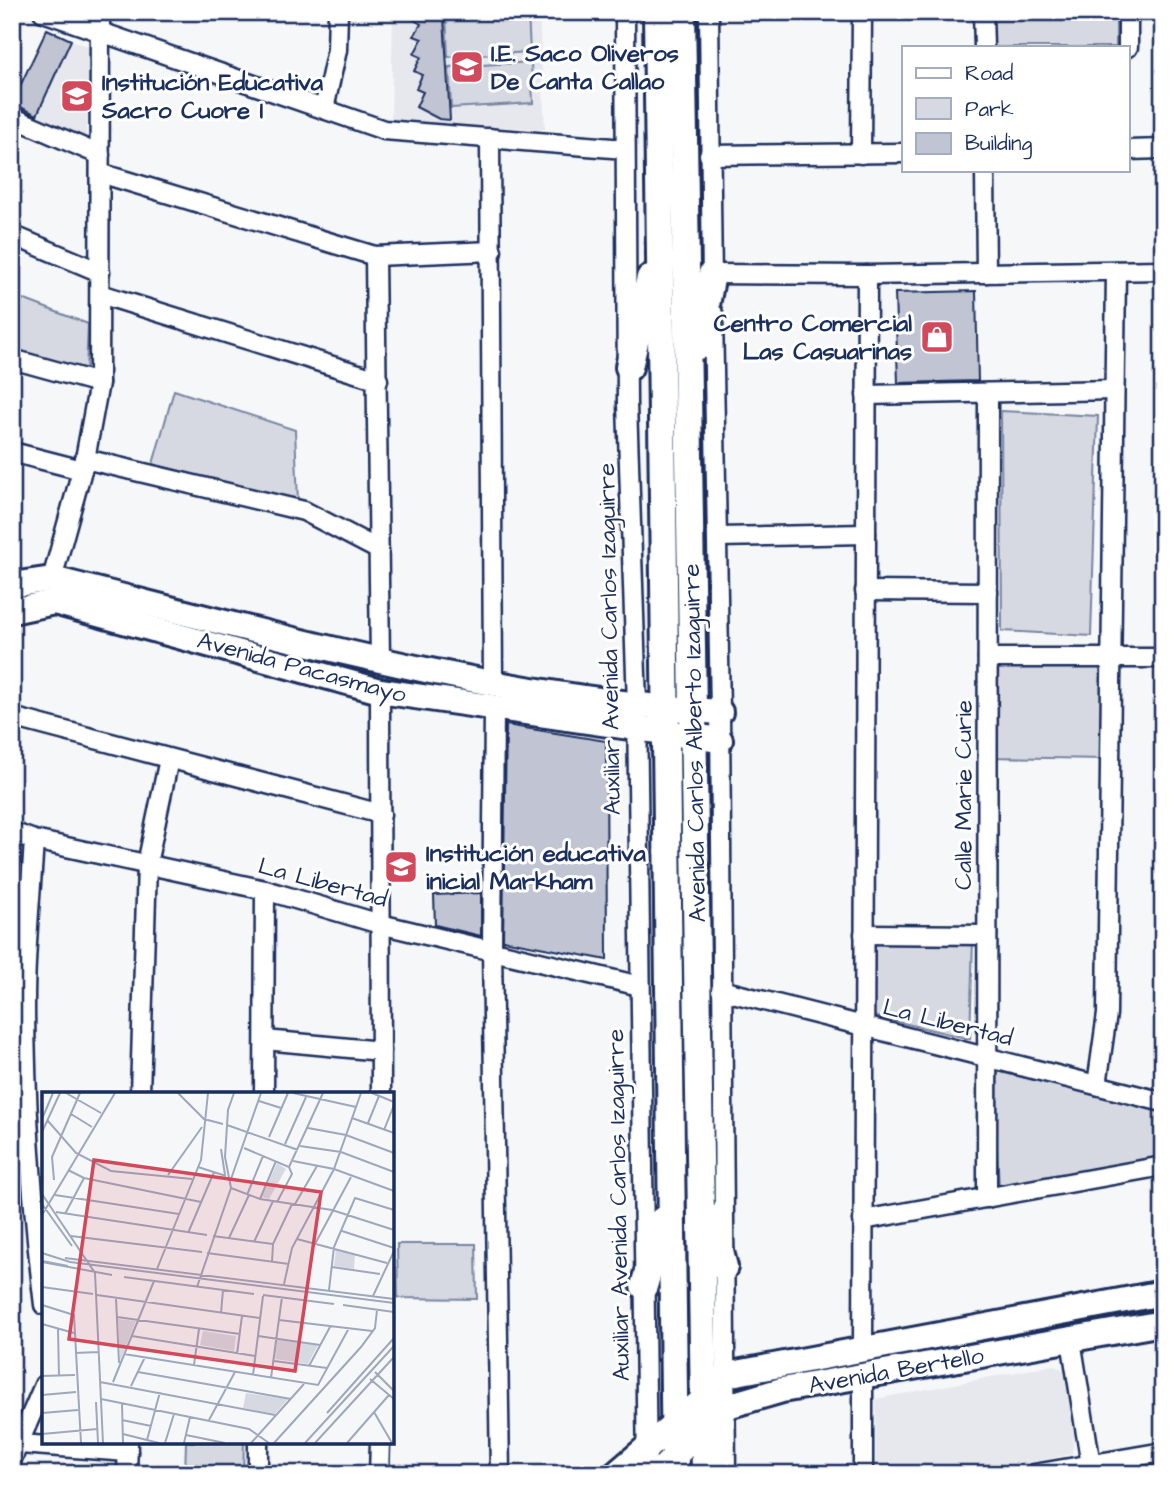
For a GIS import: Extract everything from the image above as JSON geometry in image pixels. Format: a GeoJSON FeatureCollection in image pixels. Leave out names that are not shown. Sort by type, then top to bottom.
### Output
{"type":"FeatureCollection","features":[{"type":"Feature","properties":{"kind":"main road","name":"Avenida Carlos Alberto Izaguirre"},"geometry":{"type":"LineString","coordinates":[[657,12],[670,53],[707,725],[701,1177],[714,1403],[704,1427],[705,1474]]}},
{"type":"Feature","properties":{"kind":"main road","name":"Avenida Carlos Alberto Izaguirre"},"geometry":{"type":"LineString","coordinates":[[668,1468],[675,1423],[659,242],[670,53],[682,12]]}},
{"type":"Feature","properties":{"kind":"main road"},"geometry":{"type":"LineString","coordinates":[[629,367],[659,242]]}},
{"type":"Feature","properties":{"kind":"main road"},"geometry":{"type":"LineString","coordinates":[[688,400],[712,274]]}},
{"type":"Feature","properties":{"kind":"main road","name":"Avenida Pacasmayo"},"geometry":{"type":"LineString","coordinates":[[12,585],[52,579],[134,611],[380,691],[636,730],[666,721],[707,725]]}},
{"type":"Feature","properties":{"kind":"main road","name":"Avenida Pacasmayo"},"geometry":{"type":"LineString","coordinates":[[12,611],[54,602],[134,611],[493,683],[637,705],[666,721]]}},
{"type":"Feature","properties":{"kind":"main road"},"geometry":{"type":"LineString","coordinates":[[701,1177],[724,1267]]}},
{"type":"Feature","properties":{"kind":"main road"},"geometry":{"type":"LineString","coordinates":[[644,1286],[672,1192]]}},
{"type":"Feature","properties":{"kind":"main road","name":"Avenida Bertello"},"geometry":{"type":"LineString","coordinates":[[726,1376],[1163,1293]]}},
{"type":"Feature","properties":{"kind":"main road","name":"Avenida Bertello"},"geometry":{"type":"LineString","coordinates":[[714,1403],[1163,1323]]}},
{"type":"Feature","properties":{"kind":"main road"},"geometry":{"type":"LineString","coordinates":[[616,1474],[675,1423],[714,1403],[726,1376]]}},
{"type":"Feature","properties":{"kind":"main road"},"geometry":{"type":"LineString","coordinates":[[668,1468],[704,1427]]}},
{"type":"Feature","properties":{"kind":"street"},"geometry":{"type":"LineString","coordinates":[[43,12],[99,34],[384,130],[625,149]]}},
{"type":"Feature","properties":{"kind":"street"},"geometry":{"type":"LineString","coordinates":[[52,579],[83,464],[99,383],[100,12]]}},
{"type":"Feature","properties":{"kind":"street"},"geometry":{"type":"LineString","coordinates":[[324,109],[337,50],[338,12]]}},
{"type":"Feature","properties":{"kind":"street","name":"Auxiliar Avenida Carlos Izaguirre"},"geometry":{"type":"LineString","coordinates":[[625,12],[647,1474]]}},
{"type":"Feature","properties":{"kind":"street"},"geometry":{"type":"LineString","coordinates":[[709,12],[709,155],[717,537],[707,725],[721,990],[726,1376]]}},
{"type":"Feature","properties":{"kind":"street"},"geometry":{"type":"LineString","coordinates":[[861,154],[862,12]]}},
{"type":"Feature","properties":{"kind":"street"},"geometry":{"type":"LineString","coordinates":[[983,12],[984,46]]}},
{"type":"Feature","properties":{"kind":"street"},"geometry":{"type":"LineString","coordinates":[[1128,12],[1128,46]]}},
{"type":"Feature","properties":{"kind":"street"},"geometry":{"type":"LineString","coordinates":[[12,117],[100,164],[375,256],[492,251]]}},
{"type":"Feature","properties":{"kind":"street"},"geometry":{"type":"LineString","coordinates":[[490,138],[493,683]]}},
{"type":"Feature","properties":{"kind":"street"},"geometry":{"type":"LineString","coordinates":[[1130,150],[1163,149]]}},
{"type":"Feature","properties":{"kind":"street"},"geometry":{"type":"LineString","coordinates":[[709,155],[902,153]]}},
{"type":"Feature","properties":{"kind":"street"},"geometry":{"type":"LineString","coordinates":[[985,172],[986,273]]}},
{"type":"Feature","properties":{"kind":"street"},"geometry":{"type":"LineString","coordinates":[[12,235],[100,272]]}},
{"type":"Feature","properties":{"kind":"street"},"geometry":{"type":"LineString","coordinates":[[375,256],[380,660]]}},
{"type":"Feature","properties":{"kind":"street"},"geometry":{"type":"LineString","coordinates":[[712,274],[867,275],[1163,270]]}},
{"type":"Feature","properties":{"kind":"street"},"geometry":{"type":"LineString","coordinates":[[1097,1085],[1107,1014],[1116,271]]}},
{"type":"Feature","properties":{"kind":"street"},"geometry":{"type":"LineString","coordinates":[[863,1348],[867,275]]}},
{"type":"Feature","properties":{"kind":"street"},"geometry":{"type":"LineString","coordinates":[[100,295],[378,380]]}},
{"type":"Feature","properties":{"kind":"street"},"geometry":{"type":"LineString","coordinates":[[12,359],[99,383]]}},
{"type":"Feature","properties":{"kind":"street"},"geometry":{"type":"LineString","coordinates":[[866,395],[1114,390]]}},
{"type":"Feature","properties":{"kind":"street","name":"Calle Marie Curie"},"geometry":{"type":"LineString","coordinates":[[986,1198],[988,393]]}},
{"type":"Feature","properties":{"kind":"street"},"geometry":{"type":"LineString","coordinates":[[12,452],[83,464],[304,511],[379,550]]}},
{"type":"Feature","properties":{"kind":"street"},"geometry":{"type":"LineString","coordinates":[[717,537],[866,534]]}},
{"type":"Feature","properties":{"kind":"street"},"geometry":{"type":"LineString","coordinates":[[865,591],[988,592]]}},
{"type":"Feature","properties":{"kind":"street"},"geometry":{"type":"LineString","coordinates":[[988,657],[1163,657]]}},
{"type":"Feature","properties":{"kind":"street"},"geometry":{"type":"LineString","coordinates":[[380,691],[381,1092]]}},
{"type":"Feature","properties":{"kind":"street"},"geometry":{"type":"LineString","coordinates":[[494,709],[492,949],[500,1474]]}},
{"type":"Feature","properties":{"kind":"street"},"geometry":{"type":"LineString","coordinates":[[12,718],[381,814]]}},
{"type":"Feature","properties":{"kind":"street"},"geometry":{"type":"LineString","coordinates":[[140,1092],[147,864],[169,759]]}},
{"type":"Feature","properties":{"kind":"street","name":"La Libertad"},"geometry":{"type":"LineString","coordinates":[[12,832],[34,840],[265,890],[380,924],[640,986]]}},
{"type":"Feature","properties":{"kind":"street"},"geometry":{"type":"LineString","coordinates":[[34,840],[19,994],[42,1284]]}},
{"type":"Feature","properties":{"kind":"street"},"geometry":{"type":"LineString","coordinates":[[264,1092],[265,890]]}},
{"type":"Feature","properties":{"kind":"street"},"geometry":{"type":"LineString","coordinates":[[864,934],[987,935]]}},
{"type":"Feature","properties":{"kind":"street","name":"La Libertad"},"geometry":{"type":"LineString","coordinates":[[721,990],[1163,1102]]}},
{"type":"Feature","properties":{"kind":"street"},"geometry":{"type":"LineString","coordinates":[[265,1040],[381,1051]]}},
{"type":"Feature","properties":{"kind":"street"},"geometry":{"type":"LineString","coordinates":[[863,1220],[1163,1166]]}},
{"type":"Feature","properties":{"kind":"street"},"geometry":{"type":"LineString","coordinates":[[1071,1340],[1091,1465]]}},
{"type":"Feature","properties":{"kind":"street"},"geometry":{"type":"LineString","coordinates":[[863,1375],[863,1474]]}},
{"type":"Feature","properties":{"kind":"street"},"geometry":{"type":"LineString","coordinates":[[42,1390],[16,1451],[128,1447],[127,1474]]}},
{"type":"Feature","properties":{"kind":"street"},"geometry":{"type":"LineString","coordinates":[[714,1403],[726,1474]]}},
{"type":"Feature","properties":{"kind":"street"},"geometry":{"type":"LineString","coordinates":[[258,1444],[258,1474]]}},
{"type":"Feature","properties":{"kind":"street"},"geometry":{"type":"LineString","coordinates":[[379,1474],[380,1444]]}},
{"type":"Feature","properties":{"kind":"street"},"geometry":{"type":"LineString","coordinates":[[1034,1474],[1091,1465],[1130,1465],[1163,1452]]}},
{"type":"Feature","properties":{"kind":"shaded area","name":"I.E. Saco Oliveros De Canta Callao"},"geometry":{"type":"Polygon","coordinates":[[[393,12],[539,12],[545,129],[391,122],[393,12]]]}},
{"type":"Feature","properties":{"kind":"shaded area"},"geometry":{"type":"Polygon","coordinates":[[[71,40],[90,47],[86,138],[37,115],[71,40]]]}},
{"type":"Feature","properties":{"kind":"shaded area"},"geometry":{"type":"Polygon","coordinates":[[[1054,1365],[1065,1371],[1074,1435],[1072,1454],[999,1469],[998,1474],[876,1474],[876,1399],[1054,1365]]]}},
{"type":"Feature","properties":{"kind":"green space"},"geometry":{"type":"Polygon","coordinates":[[[528,12],[530,52],[448,57],[446,16],[528,12]]]}},
{"type":"Feature","properties":{"kind":"green space"},"geometry":{"type":"Polygon","coordinates":[[[990,12],[1116,12],[1116,46],[990,46],[990,12]]]}},
{"type":"Feature","properties":{"kind":"green space"},"geometry":{"type":"Polygon","coordinates":[[[531,62],[533,103],[451,108],[449,67],[531,62]]]}},
{"type":"Feature","properties":{"kind":"green space"},"geometry":{"type":"Polygon","coordinates":[[[12,295],[88,324],[86,372],[12,352],[12,295]]]}},
{"type":"Feature","properties":{"kind":"green space"},"geometry":{"type":"Polygon","coordinates":[[[174,390],[295,430],[298,502],[153,464],[174,390]]]}},
{"type":"Feature","properties":{"kind":"green space"},"geometry":{"type":"Polygon","coordinates":[[[1001,411],[1098,416],[1091,636],[1002,631],[1001,411]]]}},
{"type":"Feature","properties":{"kind":"green space"},"geometry":{"type":"Polygon","coordinates":[[[1105,663],[1103,759],[991,757],[991,664],[1105,663]]]}},
{"type":"Feature","properties":{"kind":"green space"},"geometry":{"type":"Polygon","coordinates":[[[873,937],[973,939],[970,1039],[873,1016],[873,937]]]}},
{"type":"Feature","properties":{"kind":"green space"},"geometry":{"type":"Polygon","coordinates":[[[993,1070],[1163,1111],[1163,1156],[999,1187],[993,1070]]]}},
{"type":"Feature","properties":{"kind":"green space"},"geometry":{"type":"Polygon","coordinates":[[[397,1244],[476,1244],[477,1299],[398,1298],[397,1244]]]}},
{"type":"Feature","properties":{"kind":"green space"},"geometry":{"type":"Polygon","coordinates":[[[186,1444],[244,1444],[243,1474],[185,1474],[186,1444]]]}},
{"type":"Feature","properties":{"kind":"building"},"geometry":{"type":"Polygon","coordinates":[[[400,12],[436,12],[444,17],[450,120],[439,119],[416,107],[423,92],[416,89],[422,75],[414,71],[421,57],[414,54],[422,39],[414,36],[421,24],[400,12]]]}},
{"type":"Feature","properties":{"kind":"building"},"geometry":{"type":"Polygon","coordinates":[[[47,29],[71,40],[37,115],[12,103],[47,29]]]}},
{"type":"Feature","properties":{"kind":"building","name":"Centro Comercial Las Casuarinas"},"geometry":{"type":"Polygon","coordinates":[[[976,291],[978,381],[898,383],[895,293],[976,291]]]}},
{"type":"Feature","properties":{"kind":"building"},"geometry":{"type":"Polygon","coordinates":[[[506,725],[606,741],[607,960],[503,940],[506,725]]]}},
{"type":"Feature","properties":{"kind":"building"},"geometry":{"type":"Polygon","coordinates":[[[481,893],[481,936],[435,925],[434,895],[481,893]]]}},
{"type":"Feature","properties":{"kind":"place","name":"I.E. Saco Oliveros De Canta Callao"},"geometry":{"type":"Point","coordinates":[467,67]}},
{"type":"Feature","properties":{"kind":"place","name":"Institución Educativa Sacro Cuore I"},"geometry":{"type":"Point","coordinates":[77,96]}},
{"type":"Feature","properties":{"kind":"place","name":"Centro Comercial Las Casuarinas"},"geometry":{"type":"Point","coordinates":[937,337]}},
{"type":"Feature","properties":{"kind":"place","name":"Institución educativa inicial Markham"},"geometry":{"type":"Point","coordinates":[401,867]}}]}
